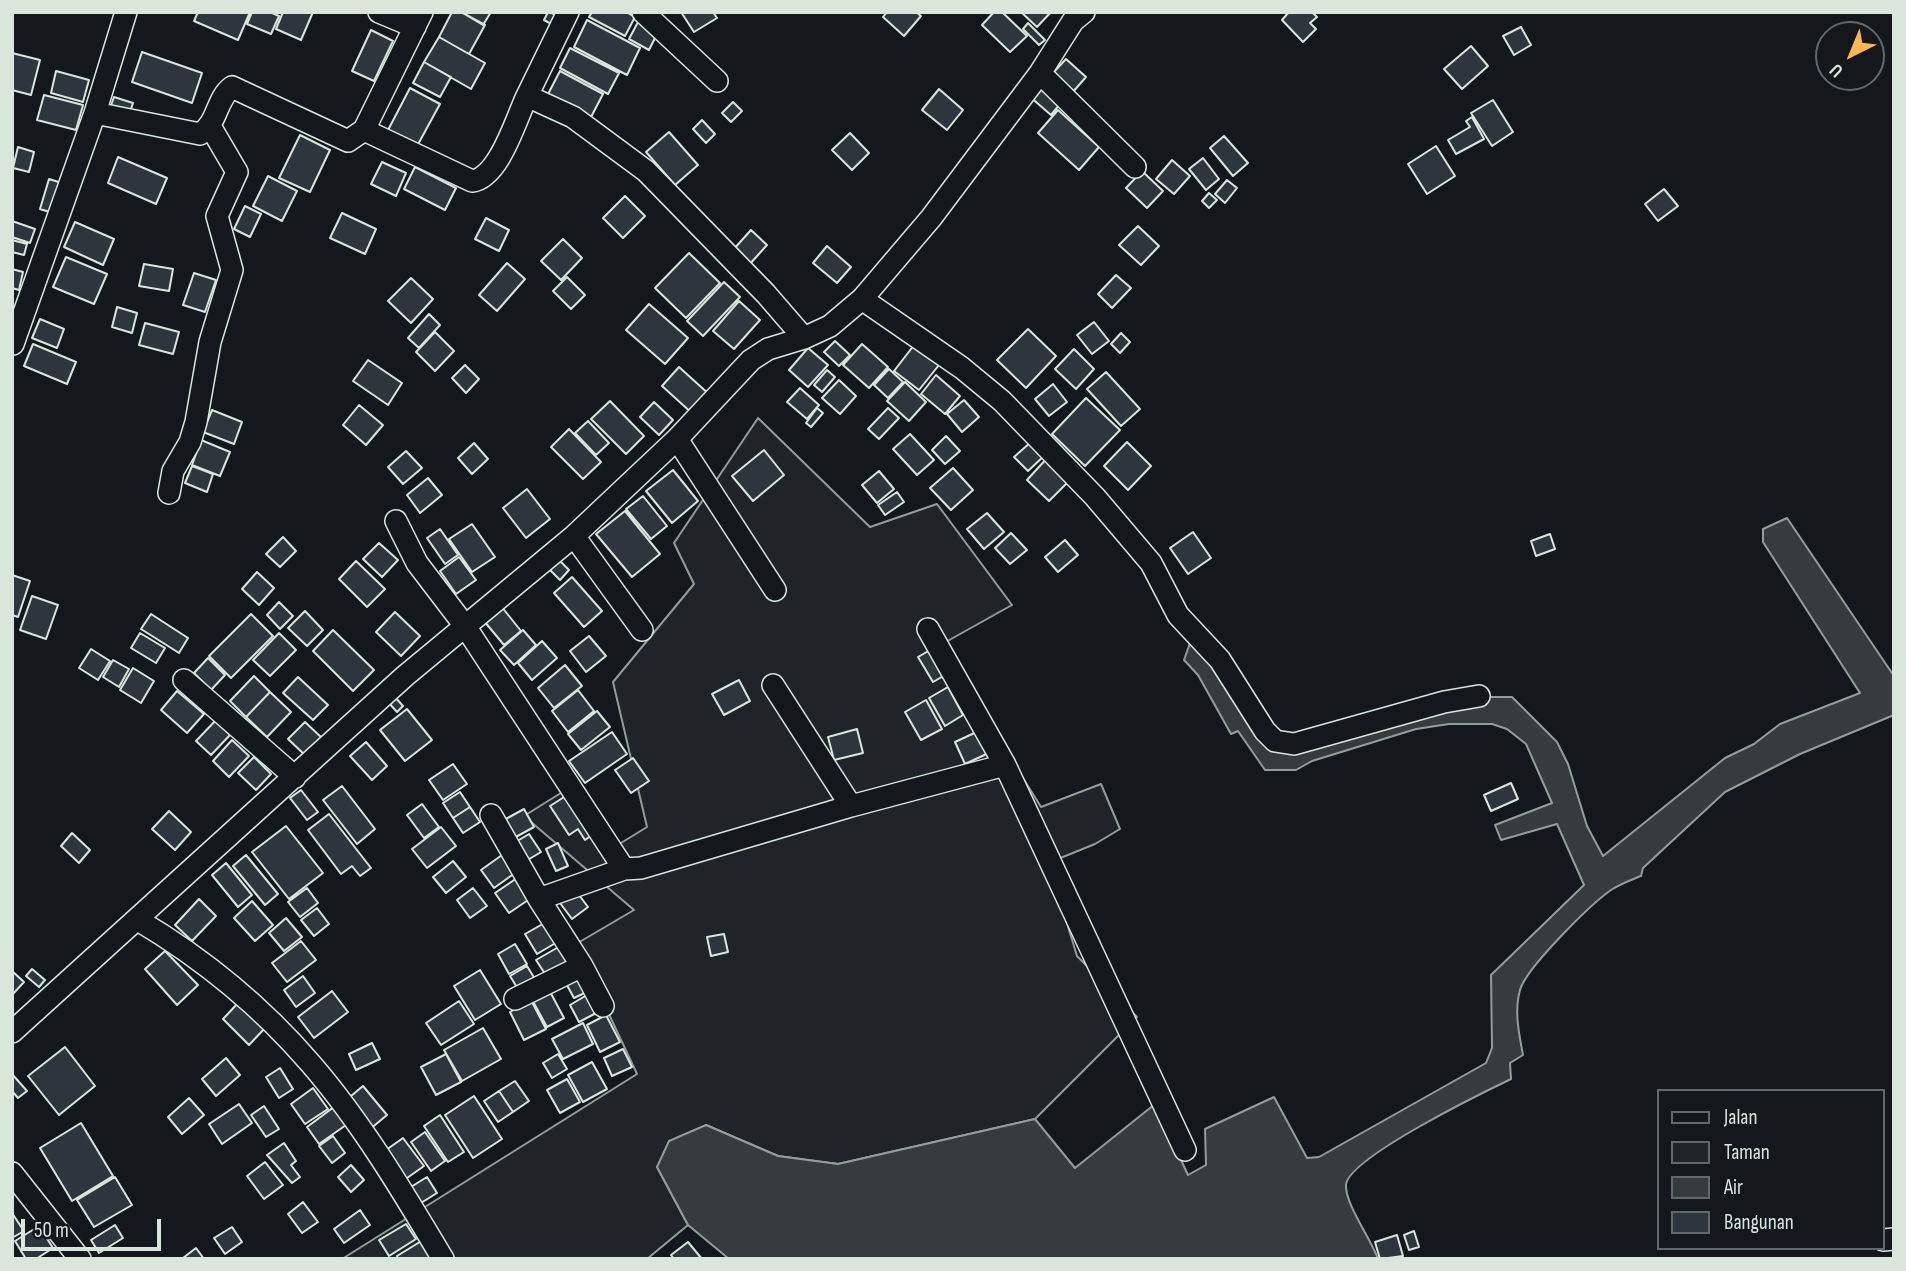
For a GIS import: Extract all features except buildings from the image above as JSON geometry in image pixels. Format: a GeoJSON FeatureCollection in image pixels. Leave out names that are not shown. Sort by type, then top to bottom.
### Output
{"type":"FeatureCollection","features":[{"type":"Feature","properties":{"kind":"street"},"geometry":{"type":"LineString","coordinates":[[13,344],[19,306],[95,113],[126,12]]}},
{"type":"Feature","properties":{"kind":"street"},"geometry":{"type":"LineString","coordinates":[[95,113],[200,134],[210,126],[224,93],[233,87],[348,141],[364,130],[418,19],[379,12]]}},
{"type":"Feature","properties":{"kind":"street"},"geometry":{"type":"LineString","coordinates":[[364,130],[472,181],[481,180],[498,160],[568,12]]}},
{"type":"Feature","properties":{"kind":"street"},"geometry":{"type":"LineString","coordinates":[[643,12],[717,81]]}},
{"type":"Feature","properties":{"kind":"street"},"geometry":{"type":"LineString","coordinates":[[12,1032],[405,676],[574,536],[677,439],[751,360],[768,349],[804,338],[830,326],[862,299],[931,218],[1040,73],[1075,15]]}},
{"type":"Feature","properties":{"kind":"street"},"geometry":{"type":"LineString","coordinates":[[1040,73],[1135,167]]}},
{"type":"Feature","properties":{"kind":"street"},"geometry":{"type":"LineString","coordinates":[[527,96],[573,117],[646,171],[766,294],[804,338]]}},
{"type":"Feature","properties":{"kind":"street"},"geometry":{"type":"LineString","coordinates":[[169,493],[173,471],[190,442],[196,422],[210,342],[232,270],[216,216],[237,173],[210,126]]}},
{"type":"Feature","properties":{"kind":"street"},"geometry":{"type":"LineString","coordinates":[[862,299],[962,368],[1002,401],[1095,497],[1151,563],[1178,615],[1220,660],[1265,731],[1275,741],[1294,744],[1444,702],[1479,696]]}},
{"type":"Feature","properties":{"kind":"street"},"geometry":{"type":"LineString","coordinates":[[677,439],[775,590]]}},
{"type":"Feature","properties":{"kind":"street"},"geometry":{"type":"LineString","coordinates":[[396,521],[417,563],[465,626],[624,869]]}},
{"type":"Feature","properties":{"kind":"street"},"geometry":{"type":"LineString","coordinates":[[574,536],[642,630]]}},
{"type":"Feature","properties":{"kind":"street"},"geometry":{"type":"LineString","coordinates":[[928,629],[1005,765],[1185,1150]]}},
{"type":"Feature","properties":{"kind":"street"},"geometry":{"type":"LineString","coordinates":[[184,680],[295,776]]}},
{"type":"Feature","properties":{"kind":"street"},"geometry":{"type":"LineString","coordinates":[[773,685],[851,806]]}},
{"type":"Feature","properties":{"kind":"street"},"geometry":{"type":"LineString","coordinates":[[539,899],[624,869],[640,868],[851,806],[1005,765]]}},
{"type":"Feature","properties":{"kind":"street"},"geometry":{"type":"LineString","coordinates":[[491,815],[539,899],[582,966],[603,1006]]}},
{"type":"Feature","properties":{"kind":"street"},"geometry":{"type":"LineString","coordinates":[[138,920],[218,976],[296,1047],[354,1121],[443,1259]]}},
{"type":"Feature","properties":{"kind":"street"},"geometry":{"type":"LineString","coordinates":[[515,999],[582,966]]}},
{"type":"Feature","properties":{"kind":"street"},"geometry":{"type":"LineString","coordinates":[[12,1173],[80,1259]]}},
{"type":"Feature","properties":{"kind":"green space"},"geometry":{"type":"Polygon","coordinates":[[[758,418],[870,527],[937,504],[1012,605],[935,648],[1000,741],[1041,807],[1101,784],[1120,829],[1095,844],[1053,861],[1063,910],[1077,956],[1137,1017],[1035,1119],[838,1164],[778,1156],[706,1125],[657,1167],[688,1225],[647,1259],[342,1259],[637,1074],[576,944],[634,910],[524,816],[572,786],[616,846],[647,827],[613,682],[694,584],[674,543],[758,418]]]}},
{"type":"Feature","properties":{"kind":"water"},"geometry":{"type":"Polygon","coordinates":[[[1787,518],[1894,676],[1894,715],[1800,754],[1725,792],[1643,868],[1641,876],[1611,890],[1560,937],[1534,967],[1520,990],[1517,1014],[1523,1055],[1510,1063],[1511,1079],[1392,1143],[1353,1173],[1346,1185],[1350,1202],[1378,1259],[729,1259],[688,1225],[657,1167],[669,1141],[706,1125],[778,1156],[838,1164],[1035,1119],[1075,1168],[1155,1104],[1188,1175],[1206,1165],[1205,1129],[1274,1097],[1307,1158],[1319,1157],[1486,1063],[1492,1048],[1491,975],[1584,885],[1557,824],[1501,840],[1495,825],[1552,803],[1526,744],[1507,729],[1492,724],[1449,724],[1416,729],[1312,761],[1296,770],[1265,770],[1238,731],[1231,734],[1198,675],[1184,660],[1191,640],[1206,649],[1266,740],[1481,697],[1512,697],[1557,742],[1568,764],[1587,826],[1603,856],[1725,758],[1754,744],[1780,724],[1860,693],[1763,542],[1763,529],[1787,518]]]}}]}
